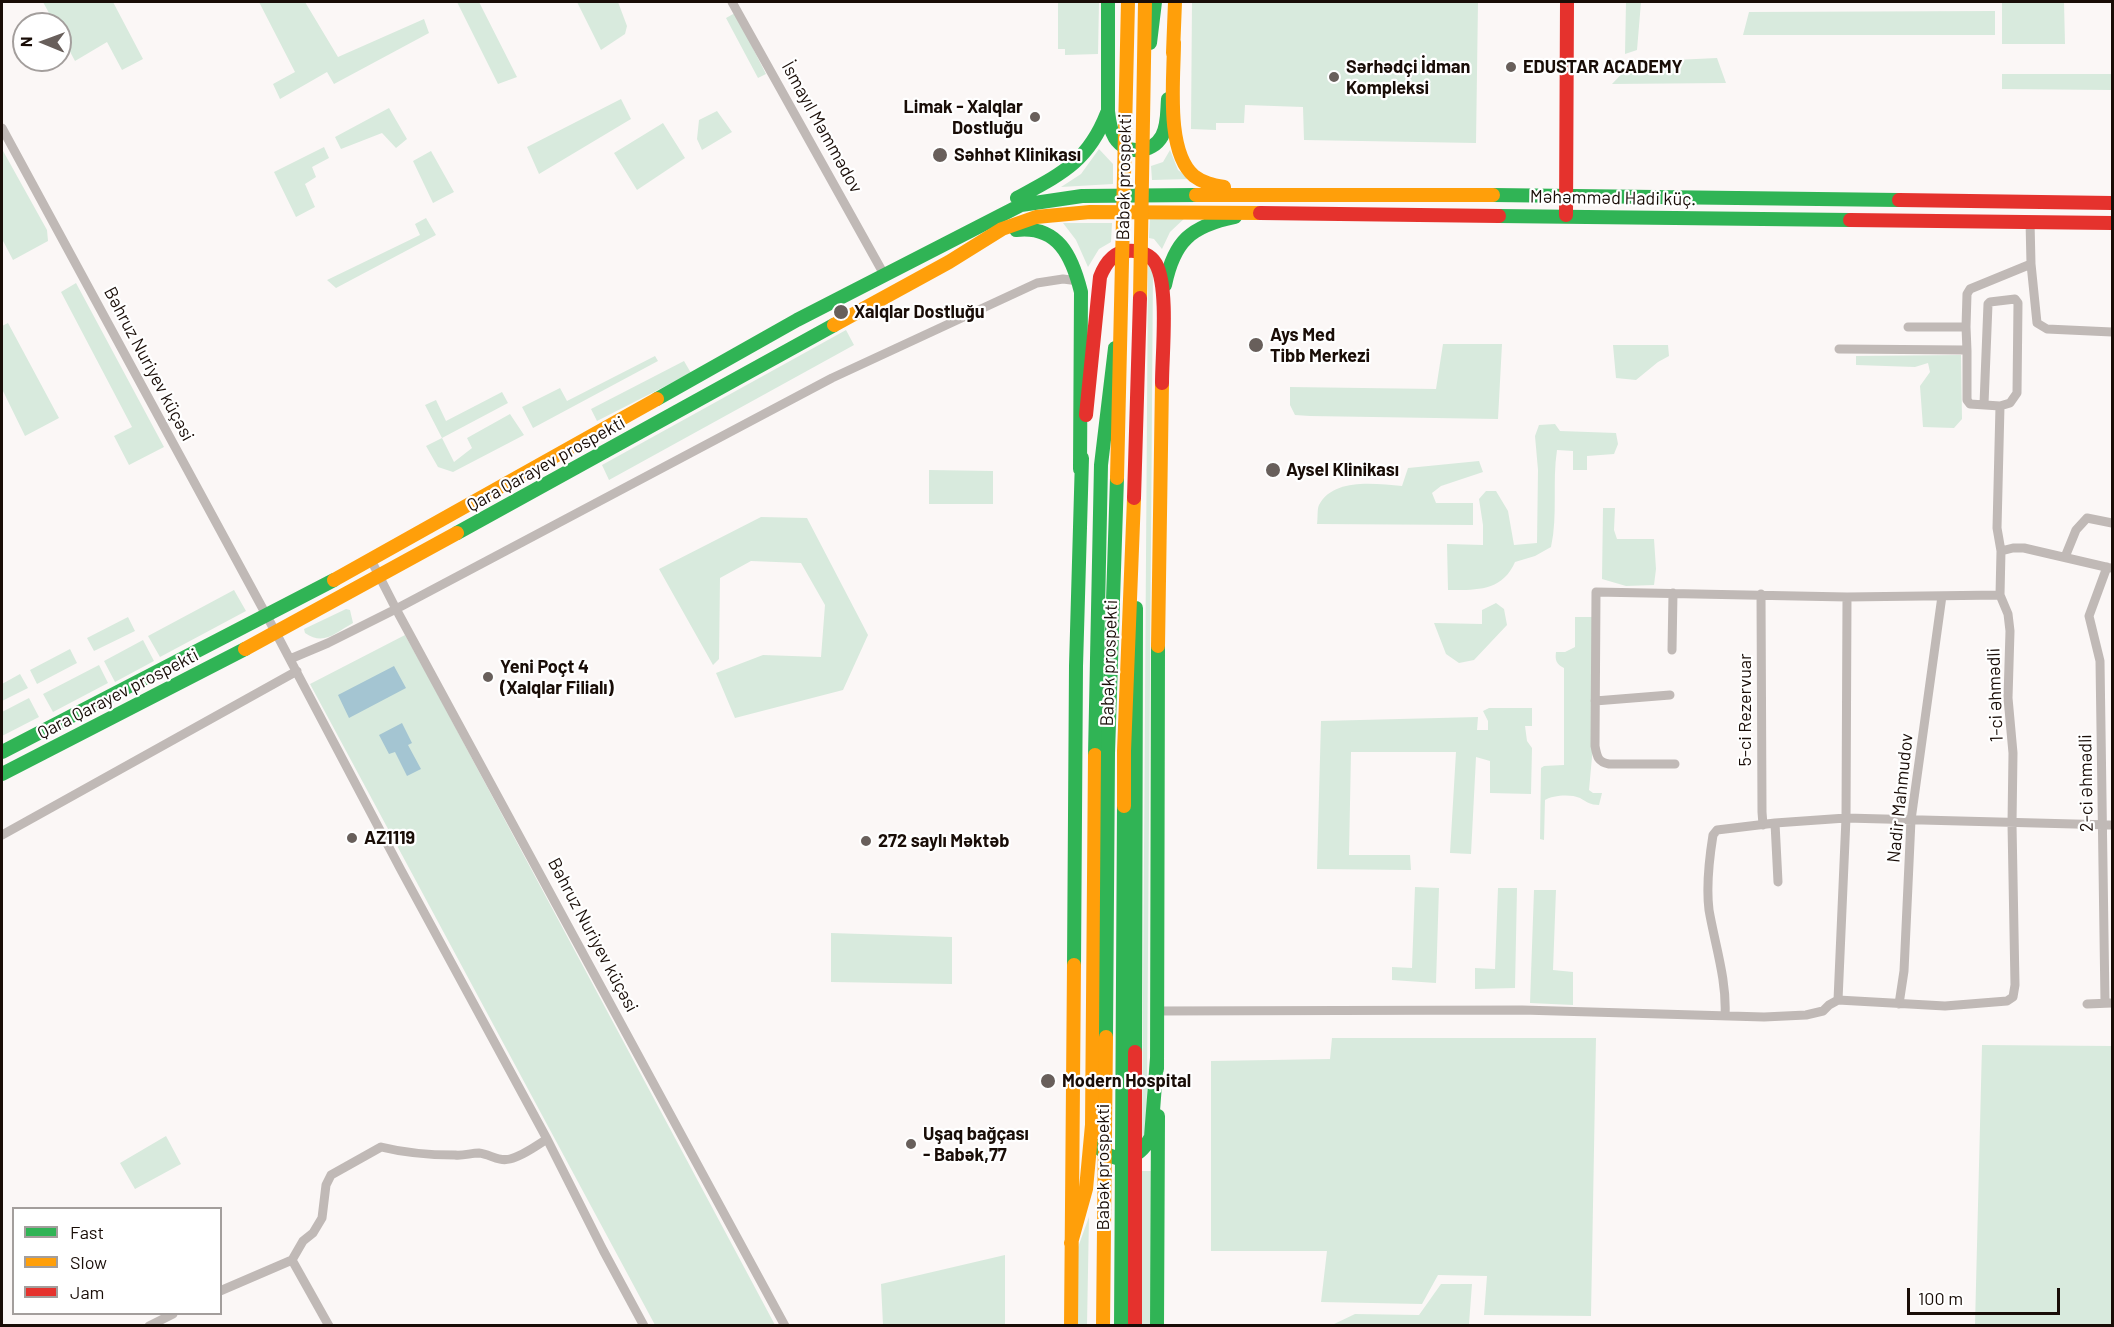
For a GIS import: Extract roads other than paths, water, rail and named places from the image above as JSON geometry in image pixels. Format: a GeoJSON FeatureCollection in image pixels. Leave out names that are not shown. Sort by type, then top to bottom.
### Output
{"type":"FeatureCollection","features":[{"type":"Feature","properties":{"kind":"main road","name":"Babək prospekti"},"geometry":{"type":"LineString","coordinates":[[1108,2],[1108,111]]}},
{"type":"Feature","properties":{"kind":"main road","name":"Babək prospekti"},"geometry":{"type":"LineString","coordinates":[[1103,1326],[1107,764],[1122,304],[1126,2]]}},
{"type":"Feature","properties":{"kind":"main road","name":"Babək prospekti"},"geometry":{"type":"LineString","coordinates":[[1121,1326],[1124,751],[1138,388],[1145,2]]}},
{"type":"Feature","properties":{"kind":"main road"},"geometry":{"type":"LineString","coordinates":[[1143,93],[1155,2]]}},
{"type":"Feature","properties":{"kind":"main road"},"geometry":{"type":"LineString","coordinates":[[1175,2],[1175,134],[1181,158],[1198,180],[1205,184],[1227,187]]}},
{"type":"Feature","properties":{"kind":"main road"},"geometry":{"type":"LineString","coordinates":[[1566,215],[1567,2]]}},
{"type":"Feature","properties":{"kind":"main road"},"geometry":{"type":"LineString","coordinates":[[1108,111],[1114,135],[1123,147],[1140,151],[1155,145],[1161,138],[1167,120],[1174,42]]}},
{"type":"Feature","properties":{"kind":"main road"},"geometry":{"type":"LineString","coordinates":[[926,254],[968,224],[1057,175],[1081,158],[1097,139],[1108,111]]}},
{"type":"Feature","properties":{"kind":"main road"},"geometry":{"type":"LineString","coordinates":[[1017,198],[1048,192],[1227,187],[1357,188],[1395,194]]}},
{"type":"Feature","properties":{"kind":"main road","name":"Məhəmməd Hadi küç."},"geometry":{"type":"LineString","coordinates":[[1109,195],[1395,194],[2112,203]]}},
{"type":"Feature","properties":{"kind":"main road","name":"Qara Qarayev prospekti"},"geometry":{"type":"LineString","coordinates":[[2,752],[267,616],[776,332],[1021,205],[1061,198],[1109,195]]}},
{"type":"Feature","properties":{"kind":"main road","name":"Məhəmməd Hadi küç."},"geometry":{"type":"LineString","coordinates":[[1113,212],[1566,215],[2112,223]]}},
{"type":"Feature","properties":{"kind":"main road","name":"Qara Qarayev prospekti"},"geometry":{"type":"LineString","coordinates":[[2,774],[276,633],[949,262],[1006,227],[1021,220],[1059,214],[1113,212]]}},
{"type":"Feature","properties":{"kind":"main road"},"geometry":{"type":"LineString","coordinates":[[1163,296],[1169,265],[1185,239],[1197,227],[1222,219],[1260,213]]}},
{"type":"Feature","properties":{"kind":"main road"},"geometry":{"type":"LineString","coordinates":[[949,262],[1016,230],[1033,228],[1048,233],[1072,261],[1081,292],[1080,469]]}},
{"type":"Feature","properties":{"kind":"main road"},"geometry":{"type":"LineString","coordinates":[[1080,469],[1099,293],[1106,265],[1112,258],[1125,251],[1135,250],[1144,253],[1157,264],[1163,296],[1158,668],[1157,1058],[1160,1165],[1157,1326]]}},
{"type":"Feature","properties":{"kind":"main road"},"geometry":{"type":"LineString","coordinates":[[1071,1243],[1086,1189],[1092,1125],[1092,894],[1101,465],[1122,304]]}},
{"type":"Feature","properties":{"kind":"main road"},"geometry":{"type":"LineString","coordinates":[[1135,1326],[1138,388]]}},
{"type":"Feature","properties":{"kind":"main road","name":"Babək prospekti"},"geometry":{"type":"LineString","coordinates":[[1071,1326],[1073,874],[1080,469]]}},
{"type":"Feature","properties":{"kind":"main road"},"geometry":{"type":"LineString","coordinates":[[1092,1125],[1097,1146],[1108,1156],[1118,1159],[1130,1158],[1145,1149],[1151,1137],[1157,1058]]}},
{"type":"Feature","properties":{"kind":"street","name":"İsmayıl Məmmədov"},"geometry":{"type":"LineString","coordinates":[[732,2],[881,269]]}},
{"type":"Feature","properties":{"kind":"street","name":"Bəhruz Nuriyev küçəsi"},"geometry":{"type":"LineString","coordinates":[[2,128],[276,633]]}},
{"type":"Feature","properties":{"kind":"street"},"geometry":{"type":"LineString","coordinates":[[2030,221],[2031,264],[2037,323],[2041,327],[2112,332]]}},
{"type":"Feature","properties":{"kind":"street"},"geometry":{"type":"LineString","coordinates":[[848,294],[881,269],[968,224]]}},
{"type":"Feature","properties":{"kind":"street"},"geometry":{"type":"LineString","coordinates":[[1984,404],[1988,304],[2015,299],[2018,303],[2017,393],[2010,403],[2000,406],[1970,404],[1967,399],[1967,294],[1970,289],[2031,264]]}},
{"type":"Feature","properties":{"kind":"street"},"geometry":{"type":"LineString","coordinates":[[290,659],[396,609],[832,378],[1037,284],[1063,279],[1079,282]]}},
{"type":"Feature","properties":{"kind":"street"},"geometry":{"type":"LineString","coordinates":[[1908,327],[1966,327]]}},
{"type":"Feature","properties":{"kind":"street"},"geometry":{"type":"LineString","coordinates":[[1839,349],[1967,351]]}},
{"type":"Feature","properties":{"kind":"street","name":"1-ci Əhmədli"},"geometry":{"type":"LineString","coordinates":[[1899,1004],[1945,1006],[2007,1001],[2013,997],[2015,985],[2013,753],[2008,698],[2010,631],[2008,614],[2000,595],[2001,551],[1997,528],[2000,406]]}},
{"type":"Feature","properties":{"kind":"street"},"geometry":{"type":"LineString","coordinates":[[2066,557],[2076,530],[2087,518],[2112,522]]}},
{"type":"Feature","properties":{"kind":"street"},"geometry":{"type":"LineString","coordinates":[[2001,551],[2024,548],[2110,568]]}},
{"type":"Feature","properties":{"kind":"street","name":"Bəhruz Nuriyev küçəsi"},"geometry":{"type":"LineString","coordinates":[[371,560],[785,1326]]}},
{"type":"Feature","properties":{"kind":"street","name":"2-ci Əhmədli"},"geometry":{"type":"LineString","coordinates":[[2109,1003],[2108,825],[2100,662],[2089,616],[2110,568]]}},
{"type":"Feature","properties":{"kind":"street"},"geometry":{"type":"LineString","coordinates":[[1674,764],[1609,764],[1597,758],[1595,746],[1596,592],[1847,597],[2000,595]]}},
{"type":"Feature","properties":{"kind":"street"},"geometry":{"type":"LineString","coordinates":[[1672,650],[1673,593]]}},
{"type":"Feature","properties":{"kind":"street","name":"5-ci Rezervuar"},"geometry":{"type":"LineString","coordinates":[[1761,594],[1763,825]]}},
{"type":"Feature","properties":{"kind":"street","name":"Nadir Mahmudov"},"geometry":{"type":"LineString","coordinates":[[1899,1004],[1904,971],[1911,820],[1942,596]]}},
{"type":"Feature","properties":{"kind":"street"},"geometry":{"type":"LineString","coordinates":[[1838,1000],[1846,818],[1847,597]]}},
{"type":"Feature","properties":{"kind":"street"},"geometry":{"type":"LineString","coordinates":[[276,633],[547,1139],[644,1326]]}},
{"type":"Feature","properties":{"kind":"street"},"geometry":{"type":"LineString","coordinates":[[2,835],[297,671]]}},
{"type":"Feature","properties":{"kind":"street"},"geometry":{"type":"LineString","coordinates":[[1595,701],[1670,695]]}},
{"type":"Feature","properties":{"kind":"street"},"geometry":{"type":"LineString","coordinates":[[1725,1016],[1725,991],[1709,908],[1707,883],[1713,836],[1717,830],[1846,818],[2108,825]]}},
{"type":"Feature","properties":{"kind":"street"},"geometry":{"type":"LineString","coordinates":[[1775,823],[1778,882]]}},
{"type":"Feature","properties":{"kind":"street"},"geometry":{"type":"LineString","coordinates":[[1157,1011],[1522,1010],[1725,1016],[1806,1015],[1823,1011],[1838,1000],[1899,1004]]}},
{"type":"Feature","properties":{"kind":"street"},"geometry":{"type":"LineString","coordinates":[[2087,1004],[2109,1003]]}},
{"type":"Feature","properties":{"kind":"street"},"geometry":{"type":"LineString","coordinates":[[222,1290],[292,1260],[303,1241],[313,1233],[322,1218],[326,1185],[331,1175],[381,1147],[398,1152],[458,1156],[477,1153],[486,1154],[498,1160],[507,1160],[515,1158],[547,1139]]}},
{"type":"Feature","properties":{"kind":"street"},"geometry":{"type":"LineString","coordinates":[[292,1260],[329,1326]]}},
{"type":"Feature","properties":{"kind":"street"},"geometry":{"type":"LineString","coordinates":[[149,1326],[171,1315]]}},
{"type":"Feature","properties":{"kind":"water"},"geometry":{"type":"Polygon","coordinates":[[[394,666],[406,688],[349,718],[338,695],[394,666]]]}},
{"type":"Feature","properties":{"kind":"water"},"geometry":{"type":"Polygon","coordinates":[[[402,723],[412,743],[408,745],[421,769],[407,776],[395,752],[389,754],[379,735],[402,723]]]}},
{"type":"Feature","properties":{"kind":"place","name":"EDUSTAR ACADEMY"},"geometry":{"type":"Point","coordinates":[1511,67]}},
{"type":"Feature","properties":{"kind":"place","name":"Sərhədçi İdman Kompleksi"},"geometry":{"type":"Point","coordinates":[1334,77]}},
{"type":"Feature","properties":{"kind":"place","name":"Limak - Xalqlar Dostluğu"},"geometry":{"type":"Point","coordinates":[1035,117]}},
{"type":"Feature","properties":{"kind":"place","name":"Səhhət Klinikası"},"geometry":{"type":"Point","coordinates":[940,155]}},
{"type":"Feature","properties":{"kind":"place","name":"Xalqlar Dostluğu"},"geometry":{"type":"Point","coordinates":[841,312]}},
{"type":"Feature","properties":{"kind":"place","name":"Ays Med Tibb Merkezi"},"geometry":{"type":"Point","coordinates":[1256,345]}},
{"type":"Feature","properties":{"kind":"place","name":"Aysel Klinikası"},"geometry":{"type":"Point","coordinates":[1273,470]}},
{"type":"Feature","properties":{"kind":"place","name":"Yeni Poçt 4 (Xalqlar Filialı)"},"geometry":{"type":"Point","coordinates":[488,677]}},
{"type":"Feature","properties":{"kind":"place","name":"AZ1119"},"geometry":{"type":"Point","coordinates":[352,838]}},
{"type":"Feature","properties":{"kind":"place","name":"272 saylı Məktəb"},"geometry":{"type":"Point","coordinates":[866,841]}},
{"type":"Feature","properties":{"kind":"place","name":"Modern Hospital"},"geometry":{"type":"Point","coordinates":[1048,1081]}},
{"type":"Feature","properties":{"kind":"place","name":"Uşaq bağçası - Babək,77"},"geometry":{"type":"Point","coordinates":[911,1144]}}]}
